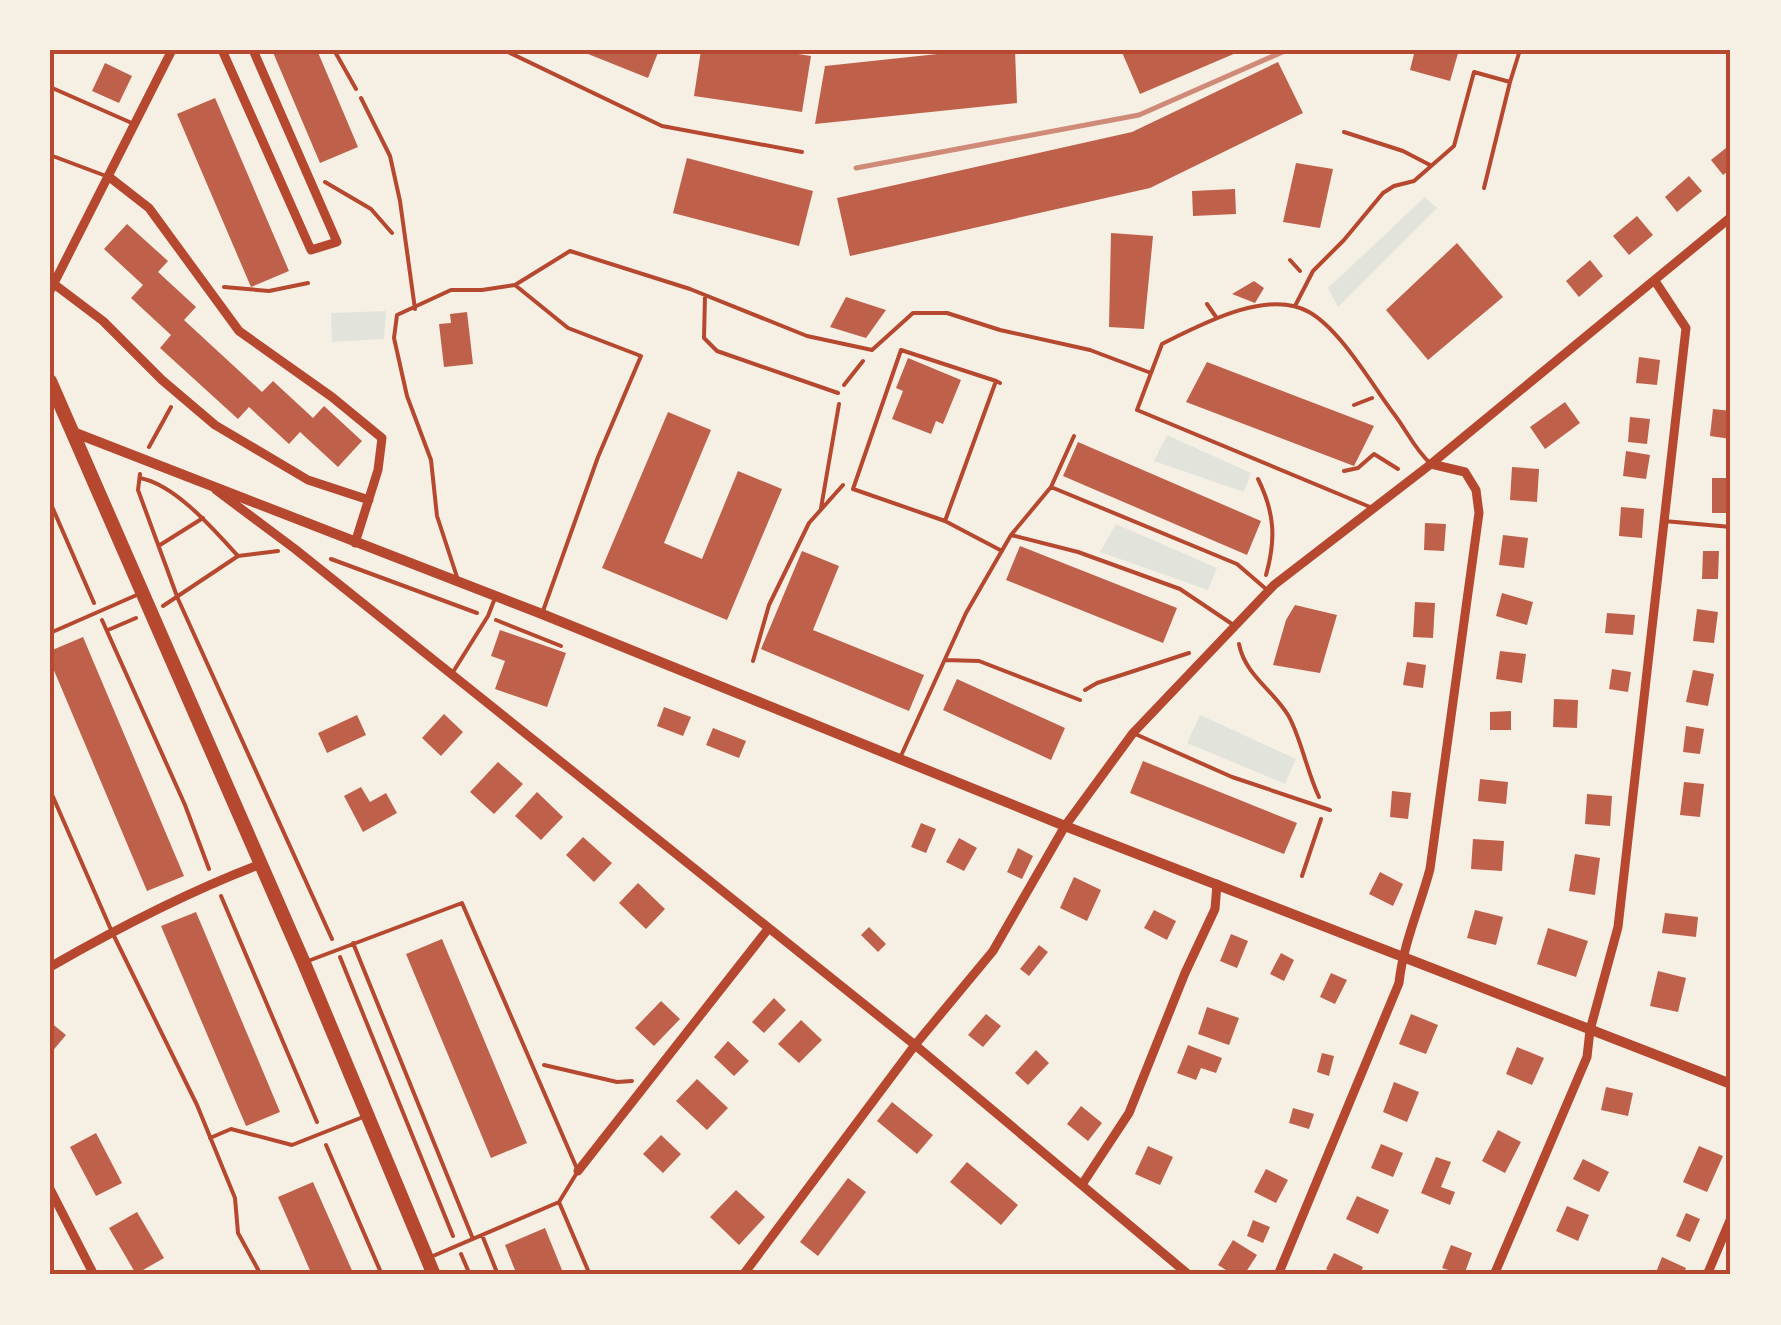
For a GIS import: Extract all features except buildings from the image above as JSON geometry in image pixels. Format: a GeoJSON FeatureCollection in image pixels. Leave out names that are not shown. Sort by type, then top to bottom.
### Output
{"type":"FeatureCollection","features":[{"type":"Feature","properties":{"kind":"main road"},"geometry":{"type":"LineString","coordinates":[[50,381],[304,963],[434,1275]]}},
{"type":"Feature","properties":{"kind":"street"},"geometry":{"type":"LineString","coordinates":[[172,50],[52,288],[102,321],[216,425],[308,480],[368,500]]}},
{"type":"Feature","properties":{"kind":"street"},"geometry":{"type":"LineString","coordinates":[[222,50],[311,250],[337,242],[253,50]]}},
{"type":"Feature","properties":{"kind":"street"},"geometry":{"type":"LineString","coordinates":[[108,176],[149,208],[239,331],[382,438],[378,470],[355,544]]}},
{"type":"Feature","properties":{"kind":"street"},"geometry":{"type":"LineString","coordinates":[[744,1275],[915,1045],[993,951],[1065,826],[1134,733],[1235,626],[1266,587],[1431,464],[1731,218]]}},
{"type":"Feature","properties":{"kind":"street"},"geometry":{"type":"LineString","coordinates":[[1494,1275],[1587,1057],[1590,1030],[1618,926],[1686,328],[1655,281]]}},
{"type":"Feature","properties":{"kind":"street"},"geometry":{"type":"LineString","coordinates":[[74,432],[542,614],[1065,826],[1731,1084]]}},
{"type":"Feature","properties":{"kind":"street"},"geometry":{"type":"LineString","coordinates":[[1278,1275],[1399,983],[1402,956],[1430,869],[1479,513],[1476,490],[1465,472],[1431,464]]}},
{"type":"Feature","properties":{"kind":"street"},"geometry":{"type":"LineString","coordinates":[[214,488],[915,1045],[1189,1275]]}},
{"type":"Feature","properties":{"kind":"street"},"geometry":{"type":"LineString","coordinates":[[50,967],[112,932],[260,864]]}},
{"type":"Feature","properties":{"kind":"street"},"geometry":{"type":"LineString","coordinates":[[1084,1183],[1129,1113],[1215,909],[1217,884]]}},
{"type":"Feature","properties":{"kind":"street"},"geometry":{"type":"LineString","coordinates":[[578,1171],[768,929]]}},
{"type":"Feature","properties":{"kind":"street"},"geometry":{"type":"LineString","coordinates":[[50,1190],[94,1275]]}},
{"type":"Feature","properties":{"kind":"street"},"geometry":{"type":"LineString","coordinates":[[1707,1275],[1731,1218]]}},
{"type":"Feature","properties":{"kind":"lane"},"geometry":{"type":"LineString","coordinates":[[504,50],[662,126],[802,152]]}},
{"type":"Feature","properties":{"kind":"lane"},"geometry":{"type":"LineString","coordinates":[[1484,188],[1520,50]]}},
{"type":"Feature","properties":{"kind":"lane"},"geometry":{"type":"LineString","coordinates":[[1295,306],[1313,271],[1363,214],[1394,186],[1414,181],[1454,146],[1474,72],[1510,82]]}},
{"type":"Feature","properties":{"kind":"lane"},"geometry":{"type":"LineString","coordinates":[[50,87],[134,124]]}},
{"type":"Feature","properties":{"kind":"lane"},"geometry":{"type":"LineString","coordinates":[[360,98],[390,156],[416,308]]}},
{"type":"Feature","properties":{"kind":"lane"},"geometry":{"type":"LineString","coordinates":[[1344,132],[1403,151],[1430,165]]}},
{"type":"Feature","properties":{"kind":"lane"},"geometry":{"type":"LineString","coordinates":[[50,154],[108,176]]}},
{"type":"Feature","properties":{"kind":"lane"},"geometry":{"type":"LineString","coordinates":[[460,584],[438,516],[431,460],[407,396],[394,338],[398,315],[451,290],[515,285],[570,251],[705,296],[807,336],[872,350],[913,313],[947,313],[1000,330],[1090,350],[1151,373]]}},
{"type":"Feature","properties":{"kind":"lane"},"geometry":{"type":"LineString","coordinates":[[515,285],[568,328],[641,356],[598,458],[542,614]]}},
{"type":"Feature","properties":{"kind":"lane"},"geometry":{"type":"LineString","coordinates":[[705,296],[704,338],[717,351],[838,393]]}},
{"type":"Feature","properties":{"kind":"lane"},"geometry":{"type":"LineString","coordinates":[[1208,304],[1216,318]]}},
{"type":"Feature","properties":{"kind":"lane"},"geometry":{"type":"LineString","coordinates":[[1373,508],[1137,410],[1162,344],[1216,318],[1278,304],[1295,306],[1312,314],[1335,336],[1406,430],[1417,452],[1431,464]]}},
{"type":"Feature","properties":{"kind":"lane"},"geometry":{"type":"LineString","coordinates":[[945,522],[998,382],[901,350],[854,489],[945,522],[1002,551]]}},
{"type":"Feature","properties":{"kind":"lane"},"geometry":{"type":"LineString","coordinates":[[900,758],[948,652],[1011,534],[1050,486],[1074,436]]}},
{"type":"Feature","properties":{"kind":"lane"},"geometry":{"type":"LineString","coordinates":[[1050,486],[1237,564],[1266,587]]}},
{"type":"Feature","properties":{"kind":"lane"},"geometry":{"type":"LineString","coordinates":[[1664,521],[1731,527]]}},
{"type":"Feature","properties":{"kind":"lane"},"geometry":{"type":"LineString","coordinates":[[1011,534],[1078,552],[1180,589],[1235,626]]}},
{"type":"Feature","properties":{"kind":"lane"},"geometry":{"type":"LineString","coordinates":[[50,633],[143,592]]}},
{"type":"Feature","properties":{"kind":"lane"},"geometry":{"type":"LineString","coordinates":[[451,674],[488,616],[494,598]]}},
{"type":"Feature","properties":{"kind":"lane"},"geometry":{"type":"LineString","coordinates":[[942,650],[948,652]]}},
{"type":"Feature","properties":{"kind":"lane"},"geometry":{"type":"LineString","coordinates":[[945,660],[979,661],[1076,699]]}},
{"type":"Feature","properties":{"kind":"lane"},"geometry":{"type":"LineString","coordinates":[[1134,733],[1232,777],[1328,809]]}},
{"type":"Feature","properties":{"kind":"lane"},"geometry":{"type":"LineString","coordinates":[[50,790],[210,1138],[235,1198],[238,1233],[261,1275]]}},
{"type":"Feature","properties":{"kind":"lane"},"geometry":{"type":"LineString","coordinates":[[304,963],[462,902],[578,1171],[559,1202],[427,1258]]}},
{"type":"Feature","properties":{"kind":"lane"},"geometry":{"type":"LineString","coordinates":[[353,943],[473,1239]]}},
{"type":"Feature","properties":{"kind":"lane"},"geometry":{"type":"LineString","coordinates":[[210,1138],[231,1129],[292,1146],[368,1115]]}},
{"type":"Feature","properties":{"kind":"lane"},"geometry":{"type":"LineString","coordinates":[[559,1202],[590,1275]]}},
{"type":"Feature","properties":{"kind":"lane"},"geometry":{"type":"LineString","coordinates":[[482,1235],[498,1275]]}},
{"type":"Feature","properties":{"kind":"path"},"geometry":{"type":"LineString","coordinates":[[307,174],[371,209],[395,237]]}},
{"type":"Feature","properties":{"kind":"path"},"geometry":{"type":"LineString","coordinates":[[224,287],[269,291],[308,282]]}},
{"type":"Feature","properties":{"kind":"path"},"geometry":{"type":"LineString","coordinates":[[820,513],[840,409],[838,393],[872,350]]}},
{"type":"Feature","properties":{"kind":"path"},"geometry":{"type":"LineString","coordinates":[[178,394],[142,458],[138,490],[178,598],[337,949],[470,1275]]}},
{"type":"Feature","properties":{"kind":"path"},"geometry":{"type":"LineString","coordinates":[[1354,405],[1367,398],[1382,397]]}},
{"type":"Feature","properties":{"kind":"path"},"geometry":{"type":"LineString","coordinates":[[1344,472],[1358,468],[1374,454],[1398,469]]}},
{"type":"Feature","properties":{"kind":"path"},"geometry":{"type":"LineString","coordinates":[[753,661],[770,605],[809,523],[848,479]]}},
{"type":"Feature","properties":{"kind":"path"},"geometry":{"type":"LineString","coordinates":[[1258,479],[1274,522],[1274,547],[1266,587]]}},
{"type":"Feature","properties":{"kind":"path"},"geometry":{"type":"LineString","coordinates":[[159,546],[203,518]]}},
{"type":"Feature","properties":{"kind":"path"},"geometry":{"type":"LineString","coordinates":[[107,631],[178,598],[238,556]]}},
{"type":"Feature","properties":{"kind":"path"},"geometry":{"type":"LineString","coordinates":[[488,616],[561,646]]}},
{"type":"Feature","properties":{"kind":"path"},"geometry":{"type":"LineString","coordinates":[[1235,626],[1240,653],[1288,715],[1307,772],[1328,809],[1302,876]]}},
{"type":"Feature","properties":{"kind":"path"},"geometry":{"type":"LineString","coordinates":[[1076,699],[1097,683],[1195,651]]}},
{"type":"Feature","properties":{"kind":"path"},"geometry":{"type":"LineString","coordinates":[[531,1062],[617,1082],[642,1080],[655,1073]]}},
{"type":"Feature","properties":{"kind":"shaded area"},"geometry":{"type":"Polygon","coordinates":[[[1425,197],[1437,208],[1338,307],[1328,288],[1425,197]]]}},
{"type":"Feature","properties":{"kind":"shaded area"},"geometry":{"type":"Polygon","coordinates":[[[386,311],[384,339],[332,342],[331,313],[386,311]]]}},
{"type":"Feature","properties":{"kind":"shaded area"},"geometry":{"type":"Polygon","coordinates":[[[1167,435],[1251,473],[1244,492],[1154,461],[1167,435]]]}},
{"type":"Feature","properties":{"kind":"shaded area"},"geometry":{"type":"Polygon","coordinates":[[[1116,524],[1217,568],[1208,590],[1100,552],[1116,524]]]}},
{"type":"Feature","properties":{"kind":"shaded area"},"geometry":{"type":"Polygon","coordinates":[[[1200,715],[1296,759],[1285,784],[1187,743],[1200,715]]]}},
{"type":"Feature","properties":{"kind":"railway"},"geometry":{"type":"LineString","coordinates":[[856,168],[1139,115],[1287,50]]}}]}
